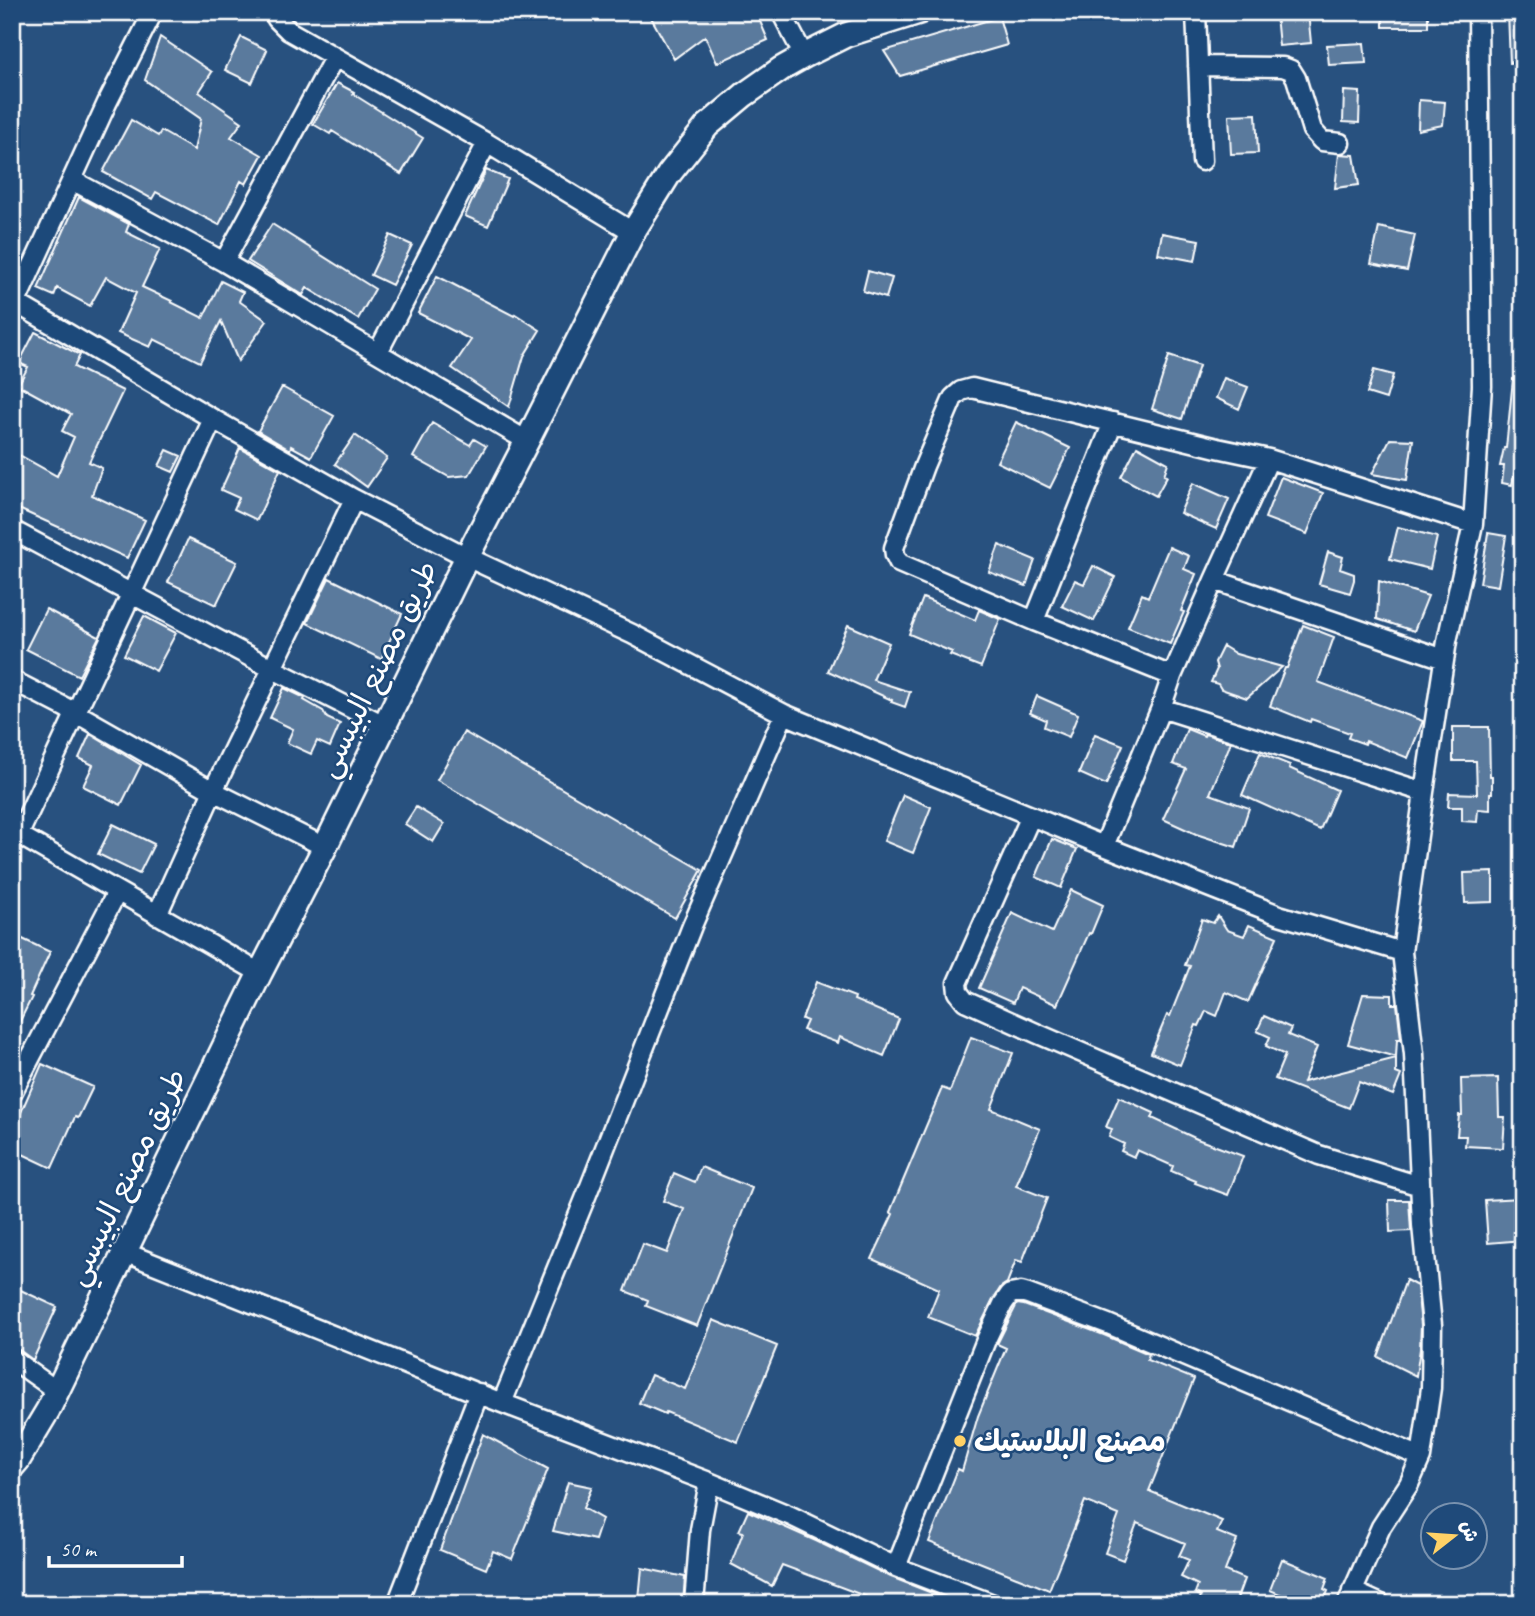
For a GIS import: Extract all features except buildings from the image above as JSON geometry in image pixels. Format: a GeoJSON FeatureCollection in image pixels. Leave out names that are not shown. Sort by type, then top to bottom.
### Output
{"type":"FeatureCollection","features":[{"type":"Feature","properties":{"kind":"main road","name":"طريق مصنع البيبسي"},"geometry":{"type":"LineString","coordinates":[[12,1467],[32,1438],[57,1391],[260,973],[467,557],[633,232],[669,174],[707,126],[780,69],[846,36],[919,12]]}},
{"type":"Feature","properties":{"kind":"street"},"geometry":{"type":"LineString","coordinates":[[153,12],[107,103],[14,307],[354,499],[467,557],[632,634],[784,714],[1279,915],[1402,952]]}},
{"type":"Feature","properties":{"kind":"street"},"geometry":{"type":"LineString","coordinates":[[274,12],[289,31],[487,143],[633,232]]}},
{"type":"Feature","properties":{"kind":"street"},"geometry":{"type":"LineString","coordinates":[[781,12],[804,56]]}},
{"type":"Feature","properties":{"kind":"street"},"geometry":{"type":"LineString","coordinates":[[1196,12],[1202,161]]}},
{"type":"Feature","properties":{"kind":"street"},"geometry":{"type":"LineString","coordinates":[[1381,1604],[1350,1597],[1381,1527],[1409,1483],[1421,1457],[1431,1388],[1432,1325],[1422,1225],[1414,1054],[1402,952],[1444,659],[1474,524],[1482,386],[1478,12]]}},
{"type":"Feature","properties":{"kind":"street"},"geometry":{"type":"LineString","coordinates":[[225,262],[334,58]]}},
{"type":"Feature","properties":{"kind":"street"},"geometry":{"type":"LineString","coordinates":[[1198,66],[1283,67],[1291,70],[1315,136],[1322,141],[1340,143]]}},
{"type":"Feature","properties":{"kind":"street"},"geometry":{"type":"LineString","coordinates":[[378,352],[487,143]]}},
{"type":"Feature","properties":{"kind":"street"},"geometry":{"type":"LineString","coordinates":[[72,180],[225,262],[527,442]]}},
{"type":"Feature","properties":{"kind":"street"},"geometry":{"type":"LineString","coordinates":[[1172,676],[899,563],[894,548],[953,398],[961,391],[972,388],[1269,459],[1474,524]]}},
{"type":"Feature","properties":{"kind":"street"},"geometry":{"type":"LineString","coordinates":[[213,419],[16,833],[260,973]]}},
{"type":"Feature","properties":{"kind":"street"},"geometry":{"type":"LineString","coordinates":[[1034,621],[1113,422]]}},
{"type":"Feature","properties":{"kind":"street"},"geometry":{"type":"LineString","coordinates":[[1104,846],[1172,676],[1269,459]]}},
{"type":"Feature","properties":{"kind":"street"},"geometry":{"type":"LineString","coordinates":[[157,915],[271,668],[354,499]]}},
{"type":"Feature","properties":{"kind":"street"},"geometry":{"type":"LineString","coordinates":[[12,530],[131,595],[384,725]]}},
{"type":"Feature","properties":{"kind":"street"},"geometry":{"type":"LineString","coordinates":[[1214,580],[1444,659]]}},
{"type":"Feature","properties":{"kind":"street"},"geometry":{"type":"LineString","coordinates":[[12,680],[213,791],[325,847]]}},
{"type":"Feature","properties":{"kind":"street"},"geometry":{"type":"LineString","coordinates":[[1161,708],[1424,792]]}},
{"type":"Feature","properties":{"kind":"street"},"geometry":{"type":"LineString","coordinates":[[502,1403],[692,926],[784,714]]}},
{"type":"Feature","properties":{"kind":"street"},"geometry":{"type":"LineString","coordinates":[[1031,816],[957,983],[958,992],[965,1001],[1320,1155],[1420,1185]]}},
{"type":"Feature","properties":{"kind":"street"},"geometry":{"type":"LineString","coordinates":[[12,1093],[117,892]]}},
{"type":"Feature","properties":{"kind":"street"},"geometry":{"type":"LineString","coordinates":[[124,1252],[502,1403],[709,1482],[791,1516],[896,1567],[993,1604]]}},
{"type":"Feature","properties":{"kind":"street"},"geometry":{"type":"LineString","coordinates":[[896,1567],[986,1340],[1010,1294],[1028,1294],[1108,1324],[1421,1457]]}},
{"type":"Feature","properties":{"kind":"street"},"geometry":{"type":"LineString","coordinates":[[12,1359],[57,1391]]}},
{"type":"Feature","properties":{"kind":"street"},"geometry":{"type":"LineString","coordinates":[[397,1604],[479,1393]]}},
{"type":"Feature","properties":{"kind":"street"},"geometry":{"type":"LineString","coordinates":[[694,1604],[700,1530],[709,1482]]}},
{"type":"Feature","properties":{"kind":"place","name":"مصنع البلاستيك"},"geometry":{"type":"Point","coordinates":[960,1441]}}]}
